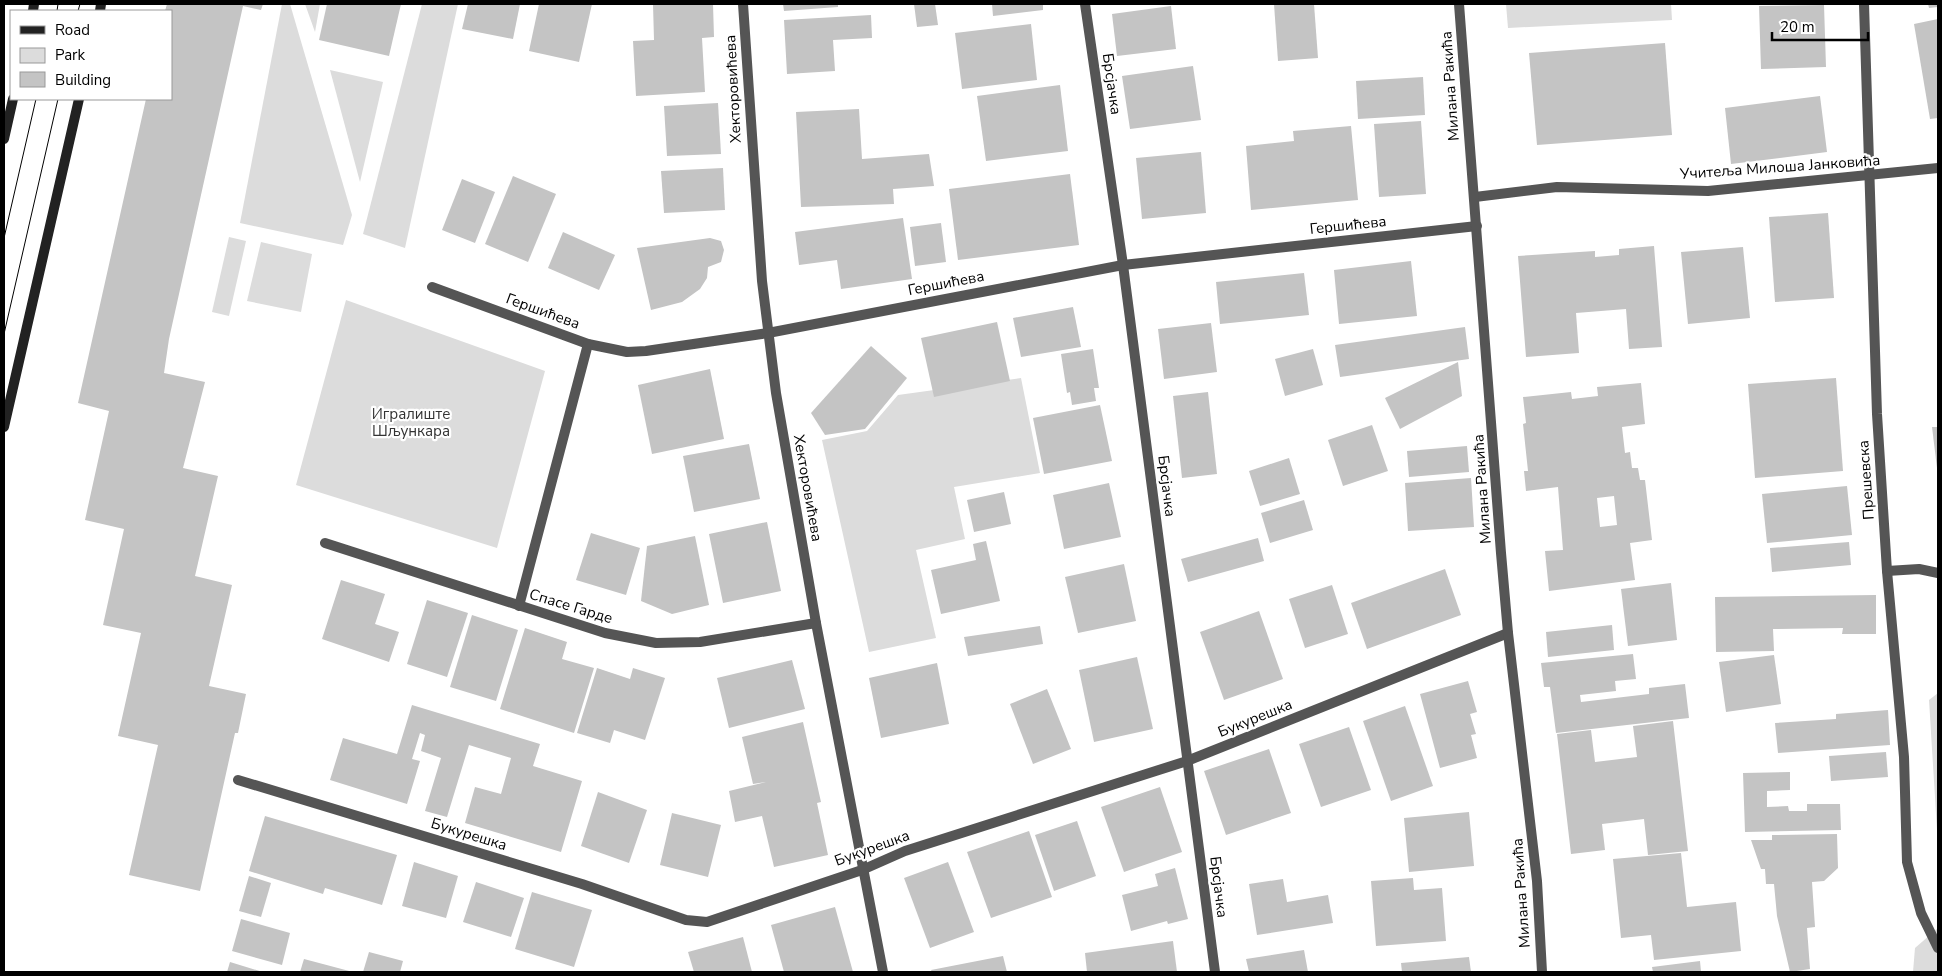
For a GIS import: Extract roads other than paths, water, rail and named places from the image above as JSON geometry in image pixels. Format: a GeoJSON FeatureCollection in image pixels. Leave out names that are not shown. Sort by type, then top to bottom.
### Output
{"type":"FeatureCollection","features":[{"type":"Feature","properties":{"kind":"main road"},"geometry":{"type":"LineString","coordinates":[[4,139],[13,100]]}},
{"type":"Feature","properties":{"kind":"main road"},"geometry":{"type":"LineString","coordinates":[[4,427],[79,100]]}},
{"type":"Feature","properties":{"kind":"street","name":"Хекторовићева"},"geometry":{"type":"LineString","coordinates":[[743,4],[754,181],[768,333],[776,394],[816,623],[883,972]]}},
{"type":"Feature","properties":{"kind":"street","name":"Брсјачка"},"geometry":{"type":"LineString","coordinates":[[1085,4],[1123,265],[1215,972]]}},
{"type":"Feature","properties":{"kind":"street","name":"Милана Ракића"},"geometry":{"type":"LineString","coordinates":[[1459,4],[1508,633],[1537,881],[1542,972]]}},
{"type":"Feature","properties":{"kind":"street","name":"Прешевска"},"geometry":{"type":"LineString","coordinates":[[1864,4],[1877,414],[1887,571],[1904,757],[1907,862],[1921,912],[1938,948]]}},
{"type":"Feature","properties":{"kind":"street","name":"Учитеља Милоша Јанковића"},"geometry":{"type":"LineString","coordinates":[[1474,197],[1557,187],[1708,191],[1938,168]]}},
{"type":"Feature","properties":{"kind":"street","name":"Гершићева"},"geometry":{"type":"LineString","coordinates":[[432,287],[588,344],[627,352],[646,351],[768,333],[1123,265],[1477,226]]}},
{"type":"Feature","properties":{"kind":"street"},"geometry":{"type":"LineString","coordinates":[[519,606],[588,344]]}},
{"type":"Feature","properties":{"kind":"street","name":"Спасе Гарде"},"geometry":{"type":"LineString","coordinates":[[325,543],[605,633],[656,642],[700,642],[816,623]]}},
{"type":"Feature","properties":{"kind":"street"},"geometry":{"type":"LineString","coordinates":[[1887,571],[1919,568],[1938,573]]}},
{"type":"Feature","properties":{"kind":"street","name":"Букурешка"},"geometry":{"type":"LineString","coordinates":[[238,780],[582,884],[686,920],[707,922],[862,870],[905,851],[1187,761],[1508,633]]}},
{"type":"Feature","properties":{"kind":"tram line"},"geometry":{"type":"LineString","coordinates":[[57,10],[58,4]]}},
{"type":"Feature","properties":{"kind":"tram line"},"geometry":{"type":"LineString","coordinates":[[78,10],[80,4]]}},
{"type":"Feature","properties":{"kind":"tram line"},"geometry":{"type":"LineString","coordinates":[[4,238],[36,100]]}},
{"type":"Feature","properties":{"kind":"tram line"},"geometry":{"type":"LineString","coordinates":[[4,334],[58,100]]}},
{"type":"Feature","properties":{"kind":"park label","name":"Игралиште Шљункара"},"geometry":{"type":"Point","coordinates":[411,422]}}]}
